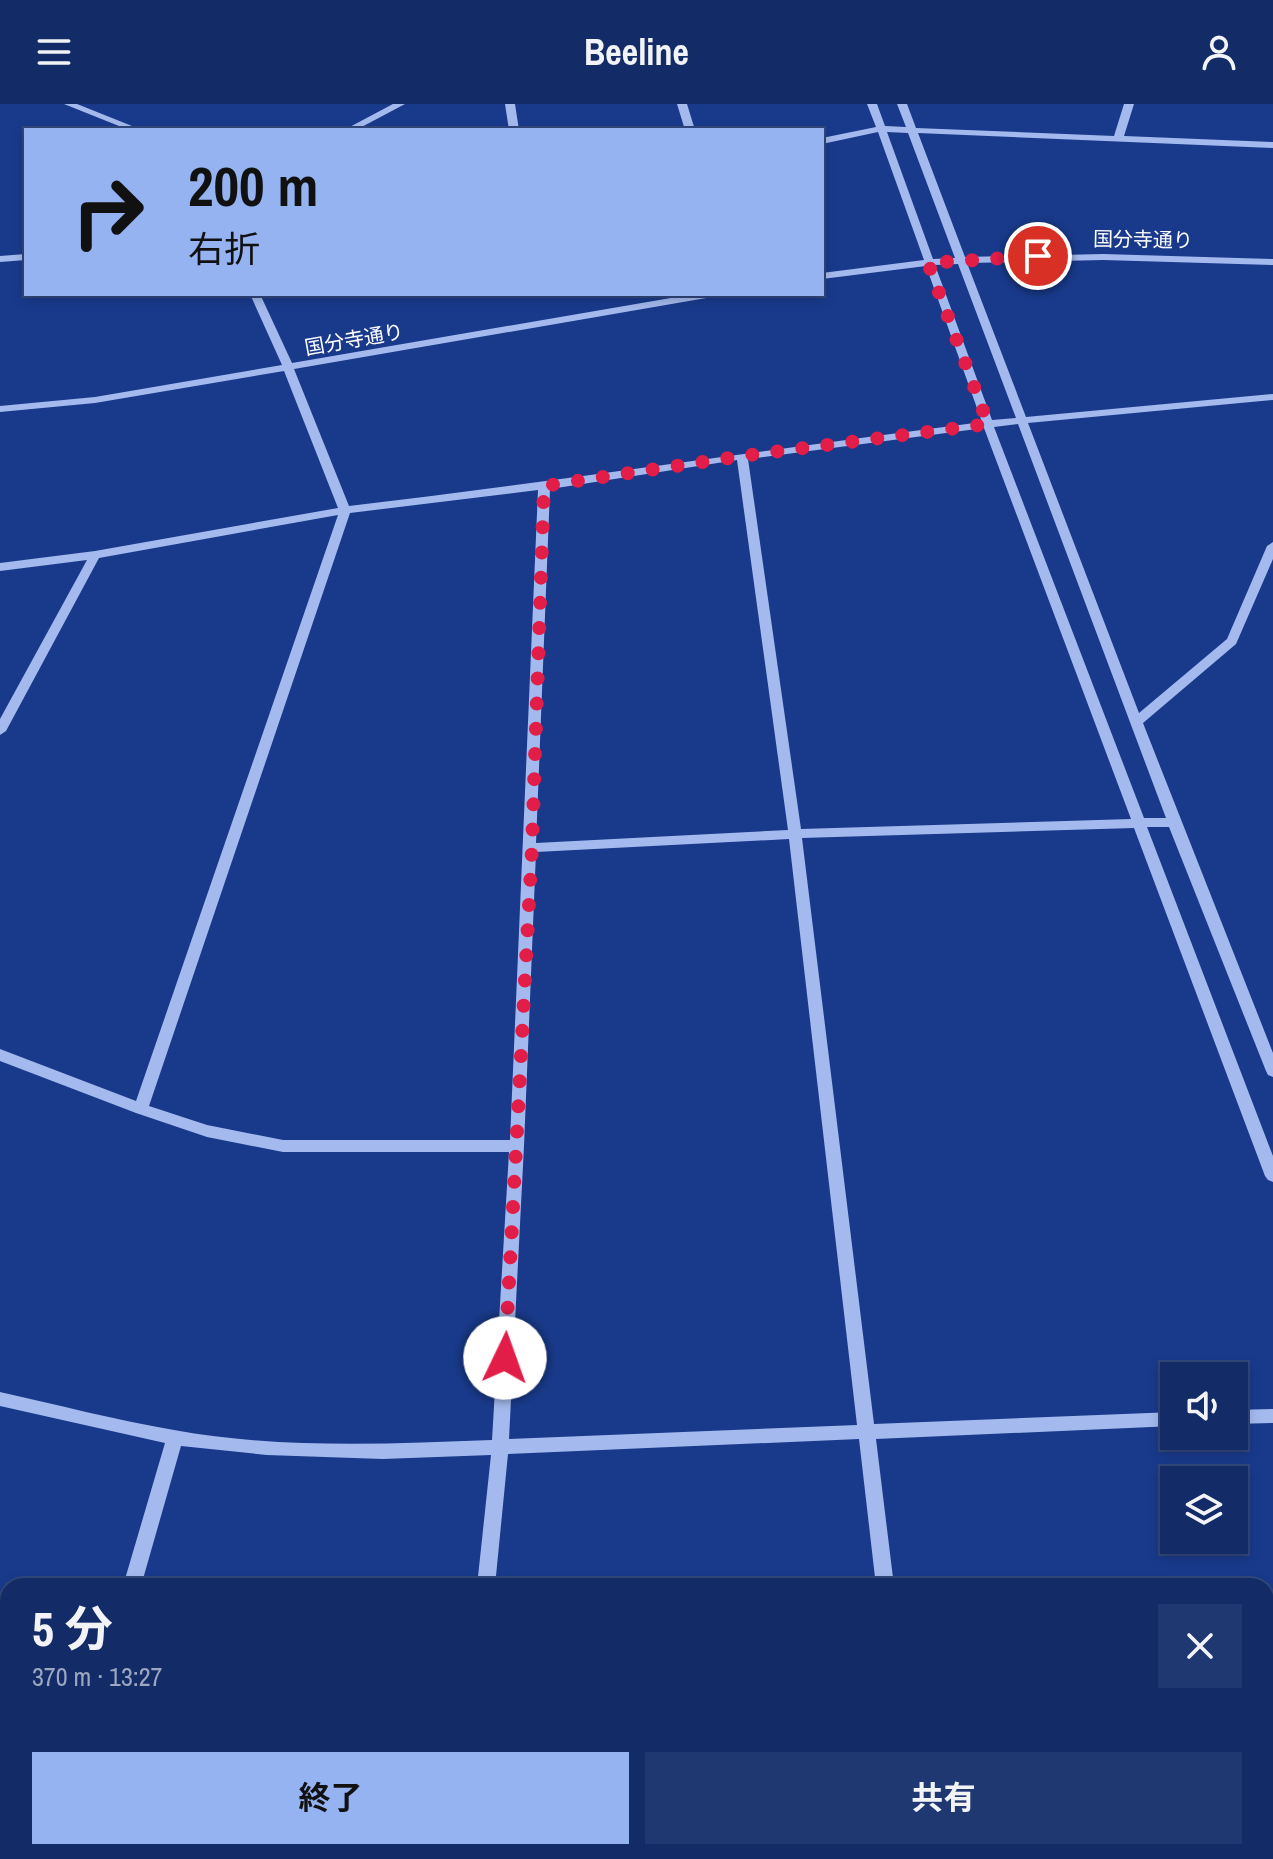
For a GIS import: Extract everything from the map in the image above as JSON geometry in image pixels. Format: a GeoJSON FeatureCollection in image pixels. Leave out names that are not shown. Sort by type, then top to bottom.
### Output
{"type":"FeatureCollection","features":[{"type":"Feature","properties":{"kind":"street"},"geometry":{"type":"LineString","coordinates":[[69,104],[132,128]]}},
{"type":"Feature","properties":{"kind":"street"},"geometry":{"type":"LineString","coordinates":[[353,128],[400,104]]}},
{"type":"Feature","properties":{"kind":"street"},"geometry":{"type":"LineString","coordinates":[[510,104],[514,128]]}},
{"type":"Feature","properties":{"kind":"street"},"geometry":{"type":"LineString","coordinates":[[682,104],[689,128]]}},
{"type":"Feature","properties":{"kind":"street"},"geometry":{"type":"LineString","coordinates":[[872,104],[988,424],[1273,1176]]}},
{"type":"Feature","properties":{"kind":"street"},"geometry":{"type":"LineString","coordinates":[[902,104],[1174,822],[1273,1071]]}},
{"type":"Feature","properties":{"kind":"street"},"geometry":{"type":"LineString","coordinates":[[1118,139],[1129,104]]}},
{"type":"Feature","properties":{"kind":"street"},"geometry":{"type":"LineString","coordinates":[[824,141],[881,129],[1273,145]]}},
{"type":"Feature","properties":{"kind":"street","name":"国分寺通り"},"geometry":{"type":"LineString","coordinates":[[824,276],[928,263],[1063,255],[1273,262]]}},
{"type":"Feature","properties":{"kind":"street"},"geometry":{"type":"LineString","coordinates":[[0,259],[24,257]]}},
{"type":"Feature","properties":{"kind":"street"},"geometry":{"type":"LineString","coordinates":[[141,1109],[345,510],[289,369],[256,296]]}},
{"type":"Feature","properties":{"kind":"street","name":"国分寺通り"},"geometry":{"type":"LineString","coordinates":[[0,409],[95,400],[289,369],[701,296]]}},
{"type":"Feature","properties":{"kind":"street"},"geometry":{"type":"LineString","coordinates":[[0,567],[95,555],[345,510],[544,486],[742,456],[1024,420],[1273,397]]}},
{"type":"Feature","properties":{"kind":"street"},"geometry":{"type":"LineString","coordinates":[[742,456],[795,834],[884,1578]]}},
{"type":"Feature","properties":{"kind":"street"},"geometry":{"type":"LineString","coordinates":[[487,1578],[500,1449],[517,1146],[532,848],[544,486]]}},
{"type":"Feature","properties":{"kind":"street"},"geometry":{"type":"LineString","coordinates":[[1138,721],[1232,641],[1273,546]]}},
{"type":"Feature","properties":{"kind":"street"},"geometry":{"type":"LineString","coordinates":[[0,731],[95,555]]}},
{"type":"Feature","properties":{"kind":"street"},"geometry":{"type":"LineString","coordinates":[[532,848],[795,834],[1174,822]]}},
{"type":"Feature","properties":{"kind":"street"},"geometry":{"type":"LineString","coordinates":[[0,1055],[207,1131],[283,1146],[517,1146]]}},
{"type":"Feature","properties":{"kind":"street"},"geometry":{"type":"LineString","coordinates":[[0,1399],[175,1438],[267,1448],[383,1452],[1160,1420]]}},
{"type":"Feature","properties":{"kind":"street"},"geometry":{"type":"LineString","coordinates":[[1248,1417],[1273,1416]]}},
{"type":"Feature","properties":{"kind":"street"},"geometry":{"type":"LineString","coordinates":[[134,1578],[175,1438]]}},
{"type":"Feature","properties":{"kind":"route"},"geometry":{"type":"LineString","coordinates":[[505,1358],[532,848],[544,486],[988,424],[928,263],[1038,256]]}}]}
